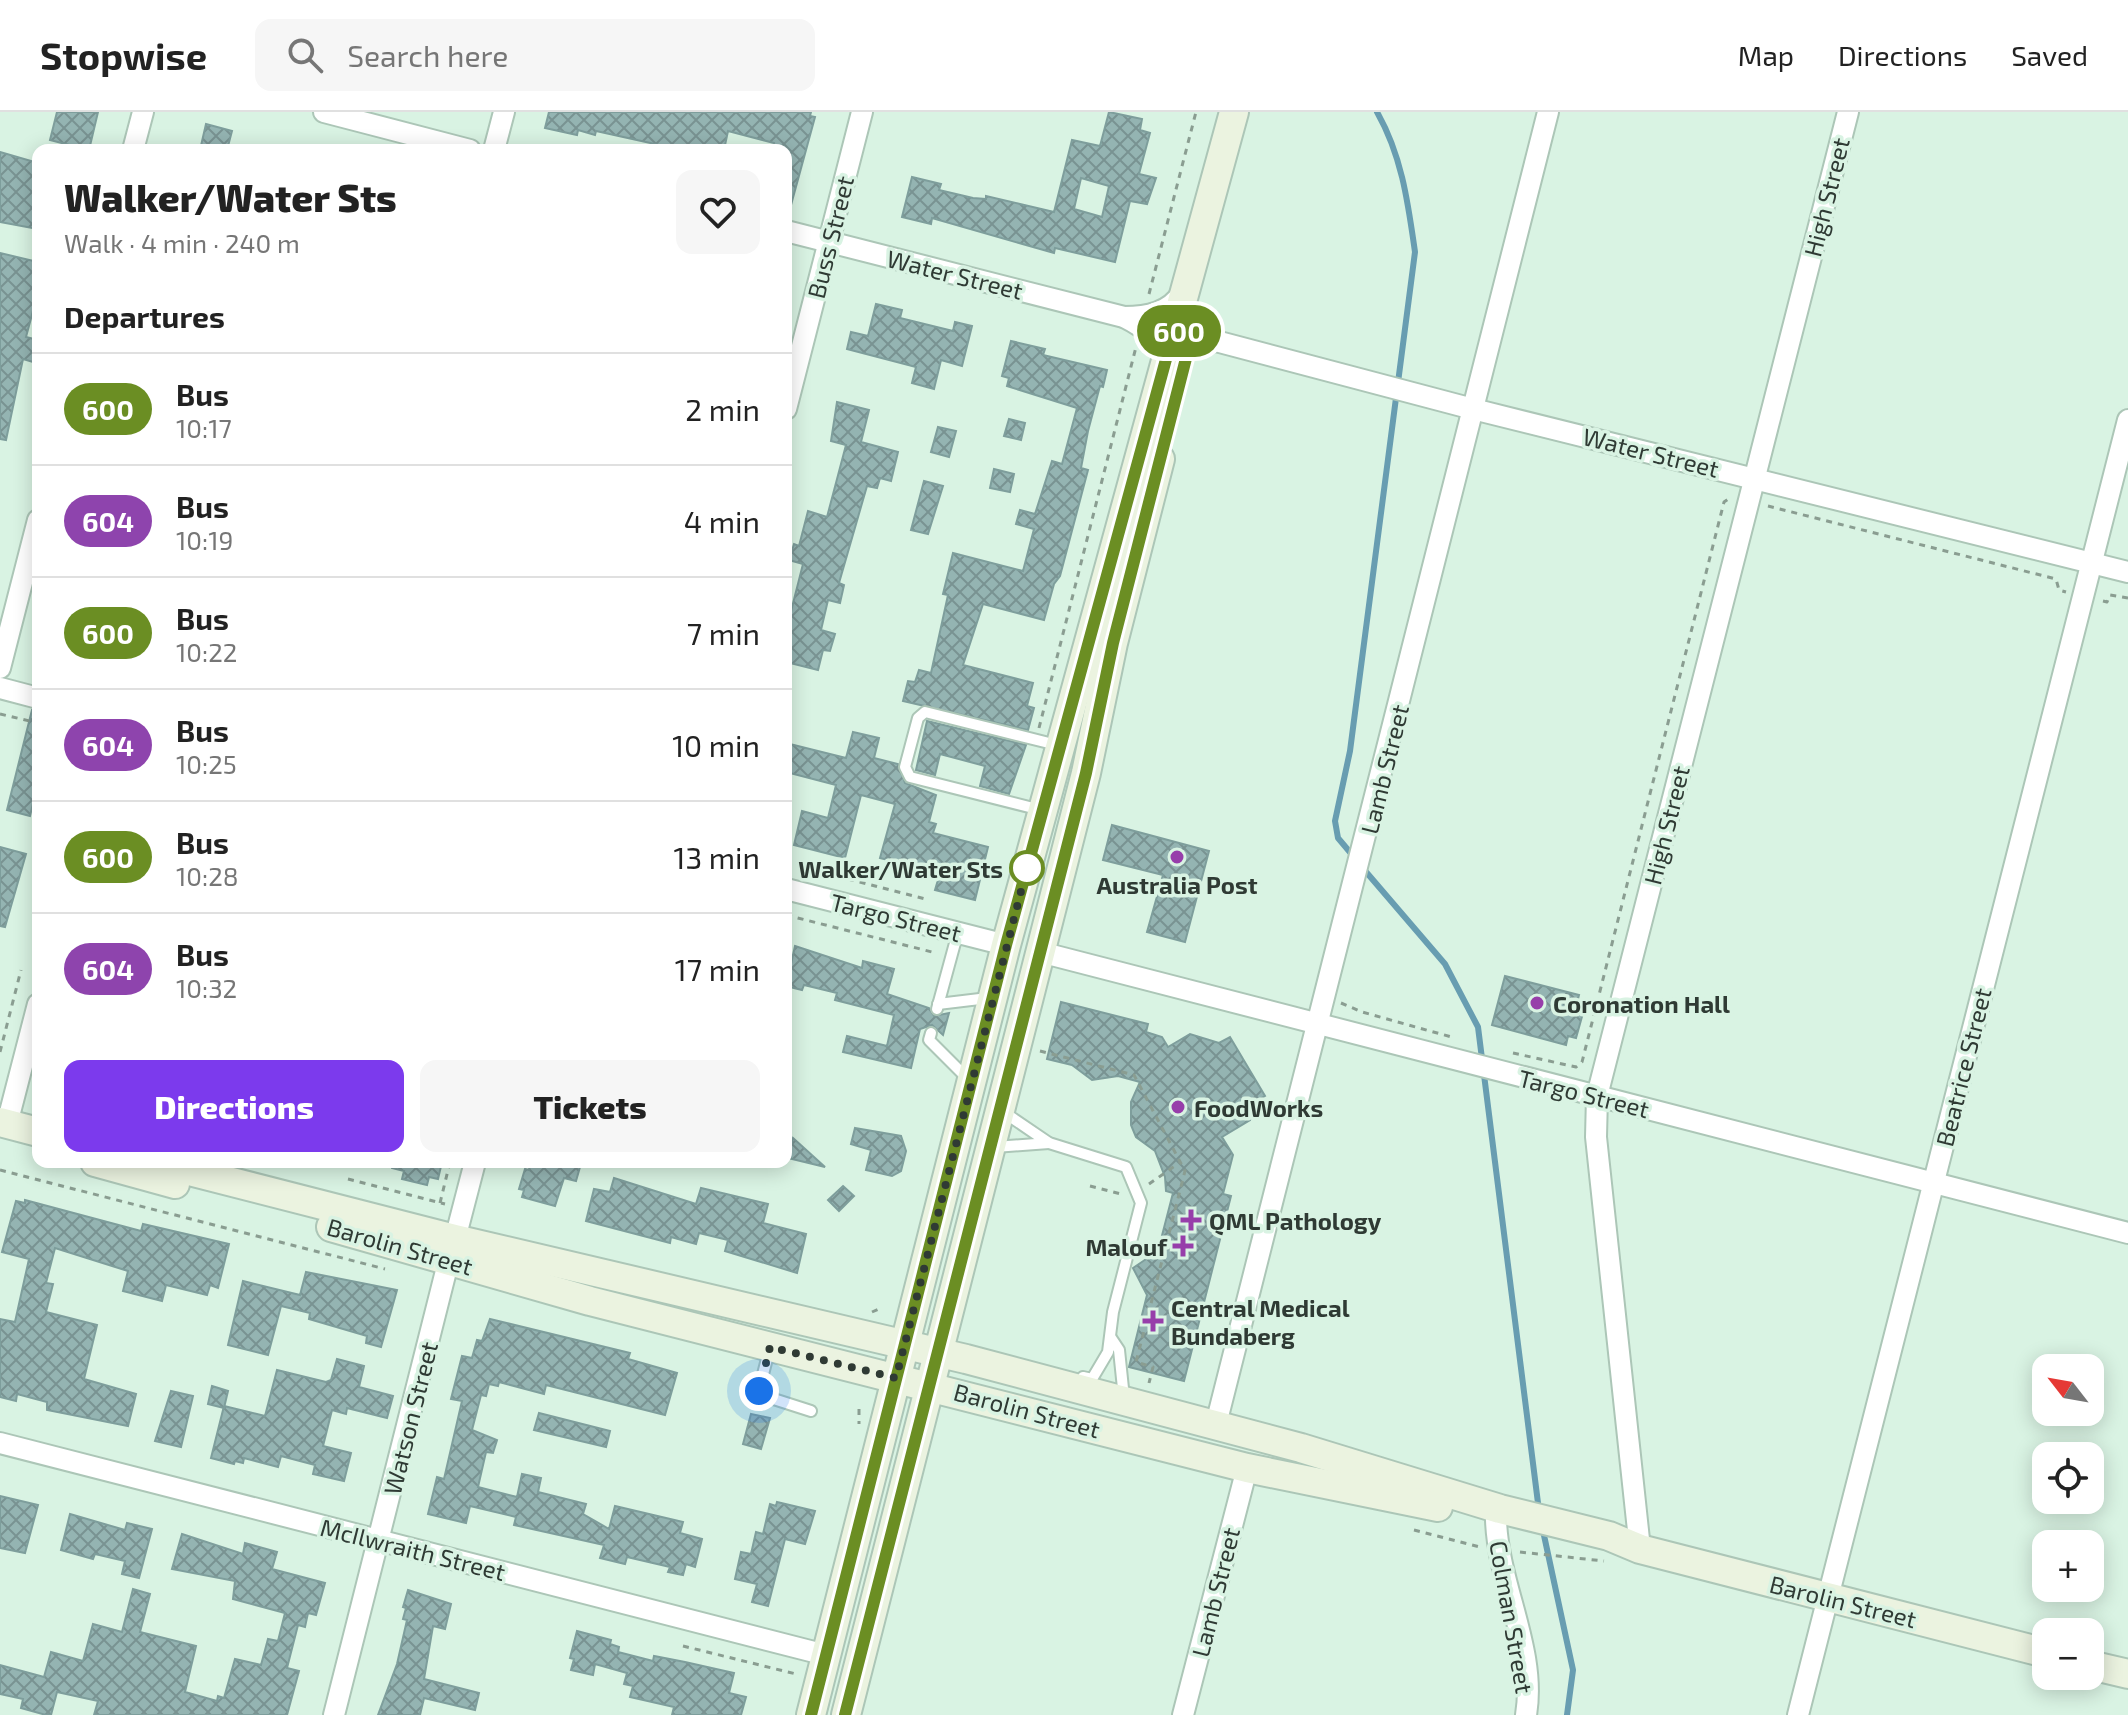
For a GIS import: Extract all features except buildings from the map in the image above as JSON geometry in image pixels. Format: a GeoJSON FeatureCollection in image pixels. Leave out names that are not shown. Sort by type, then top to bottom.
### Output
{"type":"FeatureCollection","features":[{"type":"Feature","properties":{"kind":"main road"},"geometry":{"type":"LineString","coordinates":[[846,1715],[1074,817],[1183,333],[1185,289],[1235,112]]}},
{"type":"Feature","properties":{"kind":"main road"},"geometry":{"type":"LineString","coordinates":[[811,1715],[1042,810],[1047,743],[1165,367],[1208,273],[1235,112]]}},
{"type":"Feature","properties":{"kind":"main road"},"geometry":{"type":"LineString","coordinates":[[1006,945],[1029,926],[1048,857],[1074,817]]}},
{"type":"Feature","properties":{"kind":"main road"},"geometry":{"type":"LineString","coordinates":[[969,1090],[997,1043],[1017,971],[1040,952]]}},
{"type":"Feature","properties":{"kind":"main road"},"geometry":{"type":"LineString","coordinates":[[2,1128],[32,1131]]}},
{"type":"Feature","properties":{"kind":"main road"},"geometry":{"type":"LineString","coordinates":[[2,1128],[32,1145]]}},
{"type":"Feature","properties":{"kind":"main road","name":"Barolin Street"},"geometry":{"type":"LineString","coordinates":[[120,1168],[452,1249],[937,1352],[1124,1400],[1216,1424],[1517,1528]]}},
{"type":"Feature","properties":{"kind":"main road","name":"Barolin Street"},"geometry":{"type":"LineString","coordinates":[[175,1168],[452,1249],[590,1301],[1247,1468],[1349,1488],[1555,1537],[1606,1547],[1640,1549],[2032,1649]]}},
{"type":"Feature","properties":{"kind":"main road"},"geometry":{"type":"LineString","coordinates":[[1216,1424],[1221,1436],[1251,1455],[1324,1473],[1349,1488]]}},
{"type":"Feature","properties":{"kind":"main road"},"geometry":{"type":"LineString","coordinates":[[2104,1668],[2128,1674]]}},
{"type":"Feature","properties":{"kind":"street"},"geometry":{"type":"LineString","coordinates":[[135,144],[143,112]]}},
{"type":"Feature","properties":{"kind":"street"},"geometry":{"type":"LineString","coordinates":[[324,112],[447,144]]}},
{"type":"Feature","properties":{"kind":"street"},"geometry":{"type":"LineString","coordinates":[[496,144],[504,112]]}},
{"type":"Feature","properties":{"kind":"street","name":"Buss Street"},"geometry":{"type":"LineString","coordinates":[[792,386],[862,112]]}},
{"type":"Feature","properties":{"kind":"street","name":"Lamb Street"},"geometry":{"type":"LineString","coordinates":[[1216,1424],[1364,849],[1548,112]]}},
{"type":"Feature","properties":{"kind":"street","name":"High Street"},"geometry":{"type":"LineString","coordinates":[[1640,1549],[1596,1137],[1597,1096],[1848,112]]}},
{"type":"Feature","properties":{"kind":"street","name":"Water Street"},"geometry":{"type":"LineString","coordinates":[[792,233],[1124,317],[1144,317],[1168,308],[1185,289]]}},
{"type":"Feature","properties":{"kind":"street","name":"Water Street"},"geometry":{"type":"LineString","coordinates":[[1124,317],[1152,336],[1163,355],[1165,367]]}},
{"type":"Feature","properties":{"kind":"street","name":"Water Street"},"geometry":{"type":"LineString","coordinates":[[1183,333],[1473,409],[2128,572]]}},
{"type":"Feature","properties":{"kind":"street","name":"Beatrice Street"},"geometry":{"type":"LineString","coordinates":[[1798,1715],[2128,420]]}},
{"type":"Feature","properties":{"kind":"street"},"geometry":{"type":"LineString","coordinates":[[0,668],[32,543]]}},
{"type":"Feature","properties":{"kind":"street"},"geometry":{"type":"LineString","coordinates":[[0,688],[32,696]]}},
{"type":"Feature","properties":{"kind":"street","name":"Targo Street"},"geometry":{"type":"LineString","coordinates":[[792,890],[1006,945]]}},
{"type":"Feature","properties":{"kind":"street","name":"Targo Street"},"geometry":{"type":"LineString","coordinates":[[1040,952],[1468,1065],[1505,1064],[1597,1096],[2128,1233]]}},
{"type":"Feature","properties":{"kind":"street"},"geometry":{"type":"LineString","coordinates":[[2,1128],[32,1031]]}},
{"type":"Feature","properties":{"kind":"street","name":"Watson Street"},"geometry":{"type":"LineString","coordinates":[[334,1715],[473,1168]]}},
{"type":"Feature","properties":{"kind":"street","name":"McIlwraith Street"},"geometry":{"type":"LineString","coordinates":[[0,1443],[826,1655]]}},
{"type":"Feature","properties":{"kind":"street","name":"Lamb Street"},"geometry":{"type":"LineString","coordinates":[[1183,1715],[1247,1468]]}},
{"type":"Feature","properties":{"kind":"street","name":"Colman Street"},"geometry":{"type":"LineString","coordinates":[[1517,1528],[1497,1550],[1527,1670],[1526,1715]]}},
{"type":"Feature","properties":{"kind":"lane"},"geometry":{"type":"LineString","coordinates":[[1042,810],[910,777],[905,771],[918,718],[925,712],[1047,743]]}},
{"type":"Feature","properties":{"kind":"lane"},"geometry":{"type":"LineString","coordinates":[[958,932],[938,1006],[993,997]]}},
{"type":"Feature","properties":{"kind":"lane"},"geometry":{"type":"LineString","coordinates":[[931,1033],[929,1040],[969,1090]]}},
{"type":"Feature","properties":{"kind":"lane"},"geometry":{"type":"LineString","coordinates":[[999,1110],[1049,1143],[1126,1167],[1140,1194],[1141,1203],[1113,1312],[1108,1352],[1092,1379],[1065,1372]]}},
{"type":"Feature","properties":{"kind":"lane"},"geometry":{"type":"LineString","coordinates":[[990,1147],[1049,1143]]}},
{"type":"Feature","properties":{"kind":"lane"},"geometry":{"type":"LineString","coordinates":[[1111,1338],[1119,1350],[1124,1400]]}},
{"type":"Feature","properties":{"kind":"lane"},"geometry":{"type":"LineString","coordinates":[[770,1347],[760,1386],[761,1395],[811,1411]]}},
{"type":"Feature","properties":{"kind":"lane"},"geometry":{"type":"LineString","coordinates":[[1014,1372],[1052,1369]]}},
{"type":"Feature","properties":{"kind":"path"},"geometry":{"type":"LineString","coordinates":[[1147,304],[1196,112]]}},
{"type":"Feature","properties":{"kind":"path"},"geometry":{"type":"LineString","coordinates":[[1047,743],[1138,340]]}},
{"type":"Feature","properties":{"kind":"path"},"geometry":{"type":"LineString","coordinates":[[1505,1064],[1516,1052],[1576,1067],[1582,1062],[1724,502],[1730,498]]}},
{"type":"Feature","properties":{"kind":"path"},"geometry":{"type":"LineString","coordinates":[[1762,505],[2056,579],[2059,590],[2066,592]]}},
{"type":"Feature","properties":{"kind":"path"},"geometry":{"type":"LineString","coordinates":[[2103,601],[2107,602],[2110,595],[2128,598]]}},
{"type":"Feature","properties":{"kind":"path"},"geometry":{"type":"LineString","coordinates":[[0,714],[32,722]]}},
{"type":"Feature","properties":{"kind":"path"},"geometry":{"type":"LineString","coordinates":[[848,879],[929,900]]}},
{"type":"Feature","properties":{"kind":"path"},"geometry":{"type":"LineString","coordinates":[[792,917],[951,957]]}},
{"type":"Feature","properties":{"kind":"path"},"geometry":{"type":"LineString","coordinates":[[0,1052],[21,970]]}},
{"type":"Feature","properties":{"kind":"path"},"geometry":{"type":"LineString","coordinates":[[1341,1003],[1362,1012],[1447,1033],[1460,1044]]}},
{"type":"Feature","properties":{"kind":"path"},"geometry":{"type":"LineString","coordinates":[[348,1179],[442,1204],[449,1168]]}},
{"type":"Feature","properties":{"kind":"path"},"geometry":{"type":"LineString","coordinates":[[0,1170],[385,1269]]}},
{"type":"Feature","properties":{"kind":"path"},"geometry":{"type":"LineString","coordinates":[[1414,1530],[1497,1550],[1517,1528],[1555,1537],[1614,1562]]}},
{"type":"Feature","properties":{"kind":"path"},"geometry":{"type":"LineString","coordinates":[[683,1646],[798,1674]]}},
{"type":"Feature","properties":{"kind":"waterway"},"geometry":{"type":"LineString","coordinates":[[1354,857],[1338,838],[1335,821],[1350,751],[1415,252],[1398,163],[1377,112]]}},
{"type":"Feature","properties":{"kind":"waterway"},"geometry":{"type":"LineString","coordinates":[[1361,866],[1445,964],[1478,1027],[1539,1511]]}},
{"type":"Feature","properties":{"kind":"waterway"},"geometry":{"type":"LineString","coordinates":[[1542,1526],[1573,1670],[1567,1715]]}},
{"type":"Feature","properties":{"kind":"bus line","name":"600"},"geometry":{"type":"LineString","coordinates":[[811,1715],[1006,945],[1087,638],[1138,468],[1174,330],[1192,335],[1113,643],[1086,773],[845,1715]]}},
{"type":"Feature","properties":{"kind":"place","name":"Australia Post"},"geometry":{"type":"Point","coordinates":[1177,857]}},
{"type":"Feature","properties":{"kind":"place","name":"Walker/Water Sts"},"geometry":{"type":"Point","coordinates":[1027,868]}},
{"type":"Feature","properties":{"kind":"place","name":"Coronation Hall"},"geometry":{"type":"Point","coordinates":[1537,1003]}},
{"type":"Feature","properties":{"kind":"place","name":"FoodWorks"},"geometry":{"type":"Point","coordinates":[1178,1107]}},
{"type":"Feature","properties":{"kind":"place","name":"QML Pathology"},"geometry":{"type":"Point","coordinates":[1191,1220]}},
{"type":"Feature","properties":{"kind":"place","name":"Malouf"},"geometry":{"type":"Point","coordinates":[1183,1246]}},
{"type":"Feature","properties":{"kind":"place","name":"Central Medical Bundaberg"},"geometry":{"type":"Point","coordinates":[1153,1321]}},
{"type":"Feature","properties":{"kind":"route"},"geometry":{"type":"LineString","coordinates":[[759,1391],[770,1347],[896,1378],[1027,868]]}}]}
